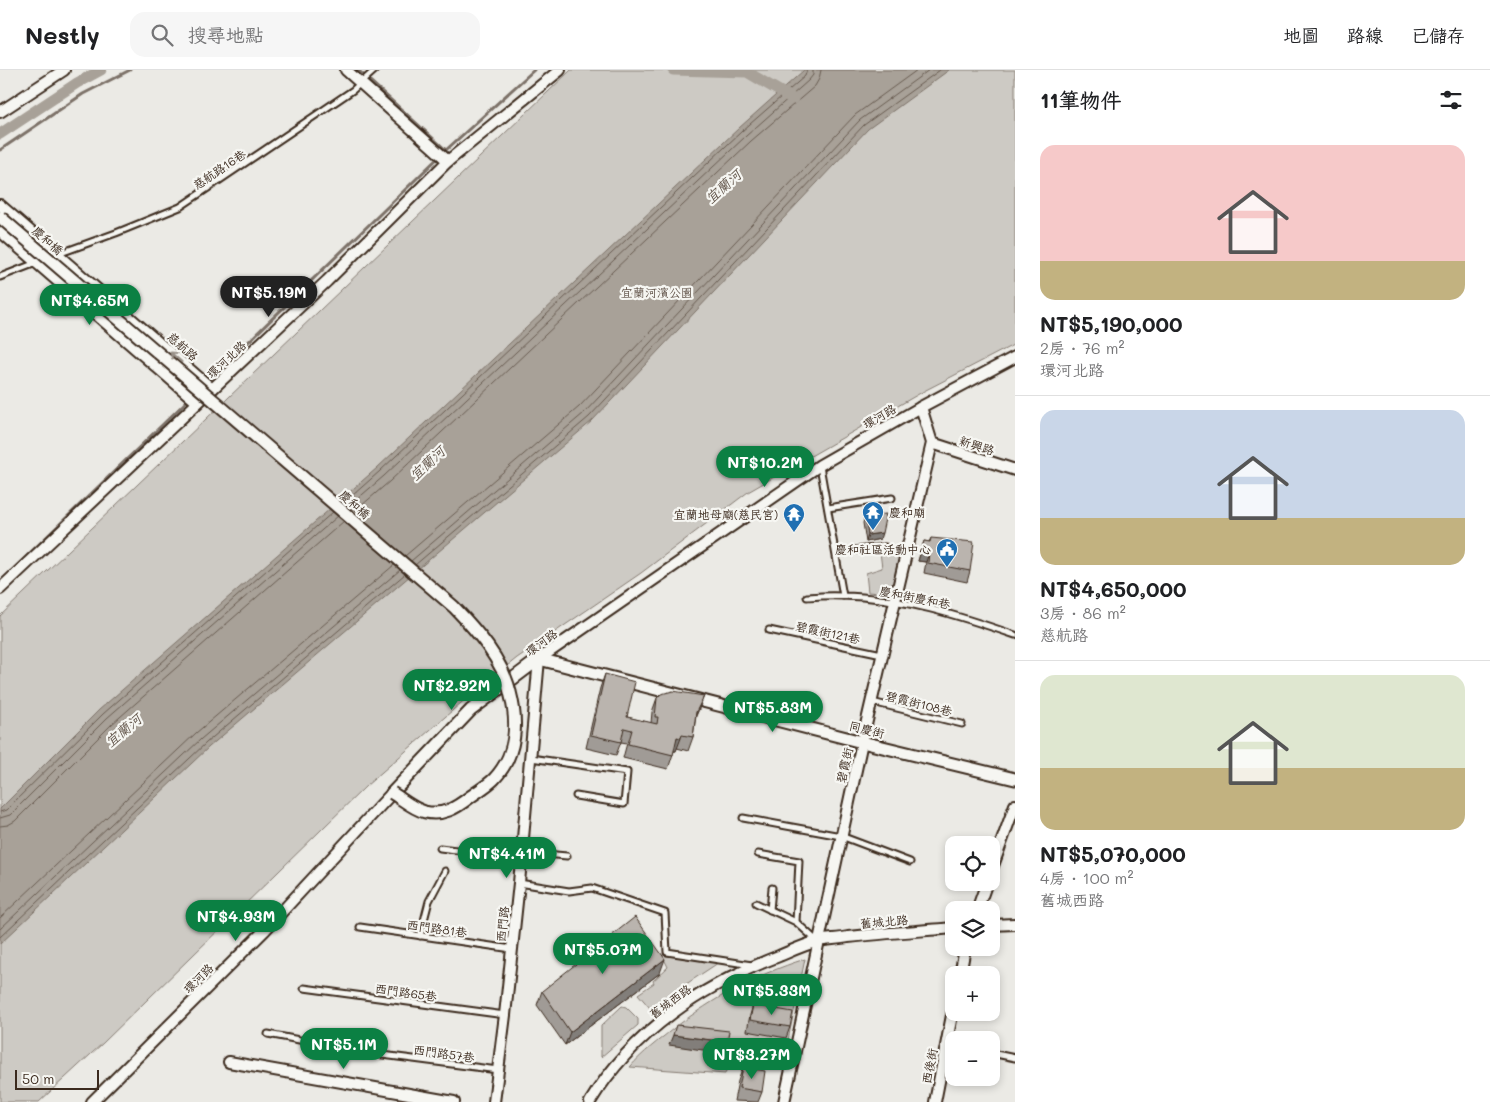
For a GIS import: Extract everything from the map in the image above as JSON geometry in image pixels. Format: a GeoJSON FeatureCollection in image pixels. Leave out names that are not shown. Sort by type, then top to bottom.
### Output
{"type":"FeatureCollection","features":[{"type":"Feature","properties":{"kind":"street"},"geometry":{"type":"LineString","coordinates":[[0,112],[64,70]]}},
{"type":"Feature","properties":{"kind":"street"},"geometry":{"type":"LineString","coordinates":[[346,70],[448,161]]}},
{"type":"Feature","properties":{"kind":"street","name":"環河北路"},"geometry":{"type":"LineString","coordinates":[[0,589],[327,281],[448,161],[560,70]]}},
{"type":"Feature","properties":{"kind":"street","name":"慈航路"},"geometry":{"type":"LineString","coordinates":[[0,205],[212,389]]}},
{"type":"Feature","properties":{"kind":"street","name":"慶和橋"},"geometry":{"type":"LineString","coordinates":[[0,217],[454,608],[491,652],[500,666],[510,690],[515,727],[510,754],[499,773],[494,780],[455,808],[443,812],[424,812],[416,809],[392,793]]}},
{"type":"Feature","properties":{"kind":"street"},"geometry":{"type":"LineString","coordinates":[[0,231],[197,402]]}},
{"type":"Feature","properties":{"kind":"street","name":"環河路"},"geometry":{"type":"LineString","coordinates":[[92,1102],[264,931],[471,710],[539,659],[820,465],[1015,356]]}},
{"type":"Feature","properties":{"kind":"street"},"geometry":{"type":"LineString","coordinates":[[921,407],[932,443]]}},
{"type":"Feature","properties":{"kind":"street","name":"新興路"},"geometry":{"type":"LineString","coordinates":[[932,443],[1015,470]]}},
{"type":"Feature","properties":{"kind":"street","name":"碧霞街"},"geometry":{"type":"LineString","coordinates":[[784,1102],[817,942],[894,601],[932,443]]}},
{"type":"Feature","properties":{"kind":"street","name":"同慶街"},"geometry":{"type":"LineString","coordinates":[[539,659],[862,742],[1015,779]]}},
{"type":"Feature","properties":{"kind":"street","name":"西門路"},"geometry":{"type":"LineString","coordinates":[[494,1102],[519,882],[539,659]]}},
{"type":"Feature","properties":{"kind":"street"},"geometry":{"type":"LineString","coordinates":[[1000,846],[1015,805]]}},
{"type":"Feature","properties":{"kind":"street"},"geometry":{"type":"LineString","coordinates":[[1000,925],[1015,924]]}},
{"type":"Feature","properties":{"kind":"street","name":"舊城北路"},"geometry":{"type":"LineString","coordinates":[[817,942],[868,935],[945,929]]}},
{"type":"Feature","properties":{"kind":"street","name":"舊城西路"},"geometry":{"type":"LineString","coordinates":[[590,1102],[622,1059],[643,1036],[671,1014],[712,986],[755,965],[817,942]]}},
{"type":"Feature","properties":{"kind":"street"},"geometry":{"type":"LineString","coordinates":[[229,1062],[454,1102]]}},
{"type":"Feature","properties":{"kind":"street","name":"西後街"},"geometry":{"type":"LineString","coordinates":[[935,1102],[945,1063]]}},
{"type":"Feature","properties":{"kind":"lane","name":"慈航路16巷"},"geometry":{"type":"LineString","coordinates":[[57,254],[180,207],[354,90],[375,70]]}},
{"type":"Feature","properties":{"kind":"lane"},"geometry":{"type":"LineString","coordinates":[[0,277],[36,263]]}},
{"type":"Feature","properties":{"kind":"lane"},"geometry":{"type":"LineString","coordinates":[[820,465],[843,596]]}},
{"type":"Feature","properties":{"kind":"lane"},"geometry":{"type":"LineString","coordinates":[[828,508],[892,498]]}},
{"type":"Feature","properties":{"kind":"lane"},"geometry":{"type":"LineString","coordinates":[[836,552],[885,547]]}},
{"type":"Feature","properties":{"kind":"lane","name":"慶和街慶和巷"},"geometry":{"type":"LineString","coordinates":[[807,597],[843,596],[894,601],[965,618],[1015,635]]}},
{"type":"Feature","properties":{"kind":"lane","name":"碧霞街121巷"},"geometry":{"type":"LineString","coordinates":[[769,630],[882,654]]}},
{"type":"Feature","properties":{"kind":"lane","name":"碧霞街108巷"},"geometry":{"type":"LineString","coordinates":[[871,702],[962,724]]}},
{"type":"Feature","properties":{"kind":"lane"},"geometry":{"type":"LineString","coordinates":[[530,758],[627,772],[624,804],[576,796]]}},
{"type":"Feature","properties":{"kind":"lane"},"geometry":{"type":"LineString","coordinates":[[743,818],[841,836],[910,862]]}},
{"type":"Feature","properties":{"kind":"lane"},"geometry":{"type":"LineString","coordinates":[[440,848],[521,855],[567,856]]}},
{"type":"Feature","properties":{"kind":"lane"},"geometry":{"type":"LineString","coordinates":[[758,854],[799,861],[796,922]]}},
{"type":"Feature","properties":{"kind":"lane"},"geometry":{"type":"LineString","coordinates":[[420,936],[429,901],[445,871]]}},
{"type":"Feature","properties":{"kind":"lane"},"geometry":{"type":"LineString","coordinates":[[519,882],[569,891],[592,888],[665,913],[667,952],[755,965]]}},
{"type":"Feature","properties":{"kind":"lane"},"geometry":{"type":"LineString","coordinates":[[770,910],[772,888]]}},
{"type":"Feature","properties":{"kind":"lane"},"geometry":{"type":"LineString","coordinates":[[756,903],[796,922],[817,942]]}},
{"type":"Feature","properties":{"kind":"lane","name":"西門路81巷"},"geometry":{"type":"LineString","coordinates":[[360,927],[512,948]]}},
{"type":"Feature","properties":{"kind":"lane","name":"西門路65巷"},"geometry":{"type":"LineString","coordinates":[[304,988],[505,1015]]}},
{"type":"Feature","properties":{"kind":"lane","name":"西門路57巷"},"geometry":{"type":"LineString","coordinates":[[268,1034],[367,1052],[499,1070]]}},
{"type":"Feature","properties":{"kind":"lane"},"geometry":{"type":"LineString","coordinates":[[1000,1055],[1015,1058]]}},
{"type":"Feature","properties":{"kind":"green space","name":"宜蘭河濱公園"},"geometry":{"type":"Polygon","coordinates":[[[571,70],[1015,70],[1015,344],[924,391],[748,492],[641,573],[517,658],[461,703],[366,786],[103,1043],[39,1102],[0,1102],[0,616],[571,70]]]}},
{"type":"Feature","properties":{"kind":"green space"},"geometry":{"type":"Polygon","coordinates":[[[880,552],[899,556],[892,594],[868,592],[866,573],[882,568],[880,552]]]}},
{"type":"Feature","properties":{"kind":"green space"},"geometry":{"type":"Polygon","coordinates":[[[662,955],[718,963],[650,1008],[638,994],[654,983],[653,981],[668,967],[662,955]]]}},
{"type":"Feature","properties":{"kind":"green space"},"geometry":{"type":"Polygon","coordinates":[[[805,959],[783,1064],[730,1057],[725,1074],[630,1067],[673,1029],[720,997],[769,972],[805,959]]]}},
{"type":"Feature","properties":{"kind":"green space"},"geometry":{"type":"Polygon","coordinates":[[[622,1006],[626,1007],[638,1019],[638,1025],[601,1057],[601,1026],[622,1006]]]}},
{"type":"Feature","properties":{"kind":"water","name":"宜蘭河"},"geometry":{"type":"Polygon","coordinates":[[[804,70],[949,70],[868,129],[592,421],[209,747],[0,944],[0,809],[99,710],[377,468],[739,128],[804,70]]]}},
{"type":"Feature","properties":{"kind":"building"},"geometry":{"type":"Polygon","coordinates":[[[886,514],[882,533],[868,535],[865,516],[886,514]]]}},
{"type":"Feature","properties":{"kind":"building"},"geometry":{"type":"Polygon","coordinates":[[[931,538],[974,542],[970,571],[928,563],[929,552],[921,551],[924,541],[930,542],[931,538]]]}},
{"type":"Feature","properties":{"kind":"building"},"geometry":{"type":"Polygon","coordinates":[[[605,674],[635,682],[627,717],[657,724],[658,717],[655,717],[657,698],[661,694],[673,691],[704,696],[696,712],[693,737],[682,735],[681,738],[677,737],[673,755],[628,744],[632,730],[624,728],[621,742],[591,735],[605,674]]]}},
{"type":"Feature","properties":{"kind":"building"},"geometry":{"type":"Polygon","coordinates":[[[635,917],[665,959],[570,1032],[542,991],[635,917]]]}},
{"type":"Feature","properties":{"kind":"building"},"geometry":{"type":"Polygon","coordinates":[[[753,1005],[793,1012],[790,1027],[750,1020],[753,1005]]]}},
{"type":"Feature","properties":{"kind":"building"},"geometry":{"type":"Polygon","coordinates":[[[676,1025],[729,1031],[727,1042],[673,1035],[676,1025]]]}},
{"type":"Feature","properties":{"kind":"building"},"geometry":{"type":"Polygon","coordinates":[[[743,1067],[765,1071],[762,1092],[739,1088],[743,1067]]]}},
{"type":"Feature","properties":{"kind":"waterway"},"geometry":{"type":"LineString","coordinates":[[0,134],[77,83],[101,70]]}},
{"type":"Feature","properties":{"kind":"waterway"},"geometry":{"type":"LineString","coordinates":[[0,150],[83,94],[130,70]]}},
{"type":"Feature","properties":{"kind":"waterway"},"geometry":{"type":"LineString","coordinates":[[358,70],[446,150]]}},
{"type":"Feature","properties":{"kind":"waterway"},"geometry":{"type":"LineString","coordinates":[[207,382],[446,150],[534,70]]}},
{"type":"Feature","properties":{"kind":"waterway"},"geometry":{"type":"LineString","coordinates":[[673,70],[747,72],[793,99]]}},
{"type":"Feature","properties":{"kind":"waterway"},"geometry":{"type":"LineString","coordinates":[[740,70],[747,72]]}},
{"type":"Feature","properties":{"kind":"waterway"},"geometry":{"type":"LineString","coordinates":[[0,582],[190,398]]}},
{"type":"Feature","properties":{"kind":"place","name":"慶和廟"},"geometry":{"type":"Point","coordinates":[873,531]}},
{"type":"Feature","properties":{"kind":"place","name":"宜蘭地母廟(慈民宮)"},"geometry":{"type":"Point","coordinates":[794,533]}},
{"type":"Feature","properties":{"kind":"place","name":"慶和社區活動中心"},"geometry":{"type":"Point","coordinates":[947,568]}}]}
